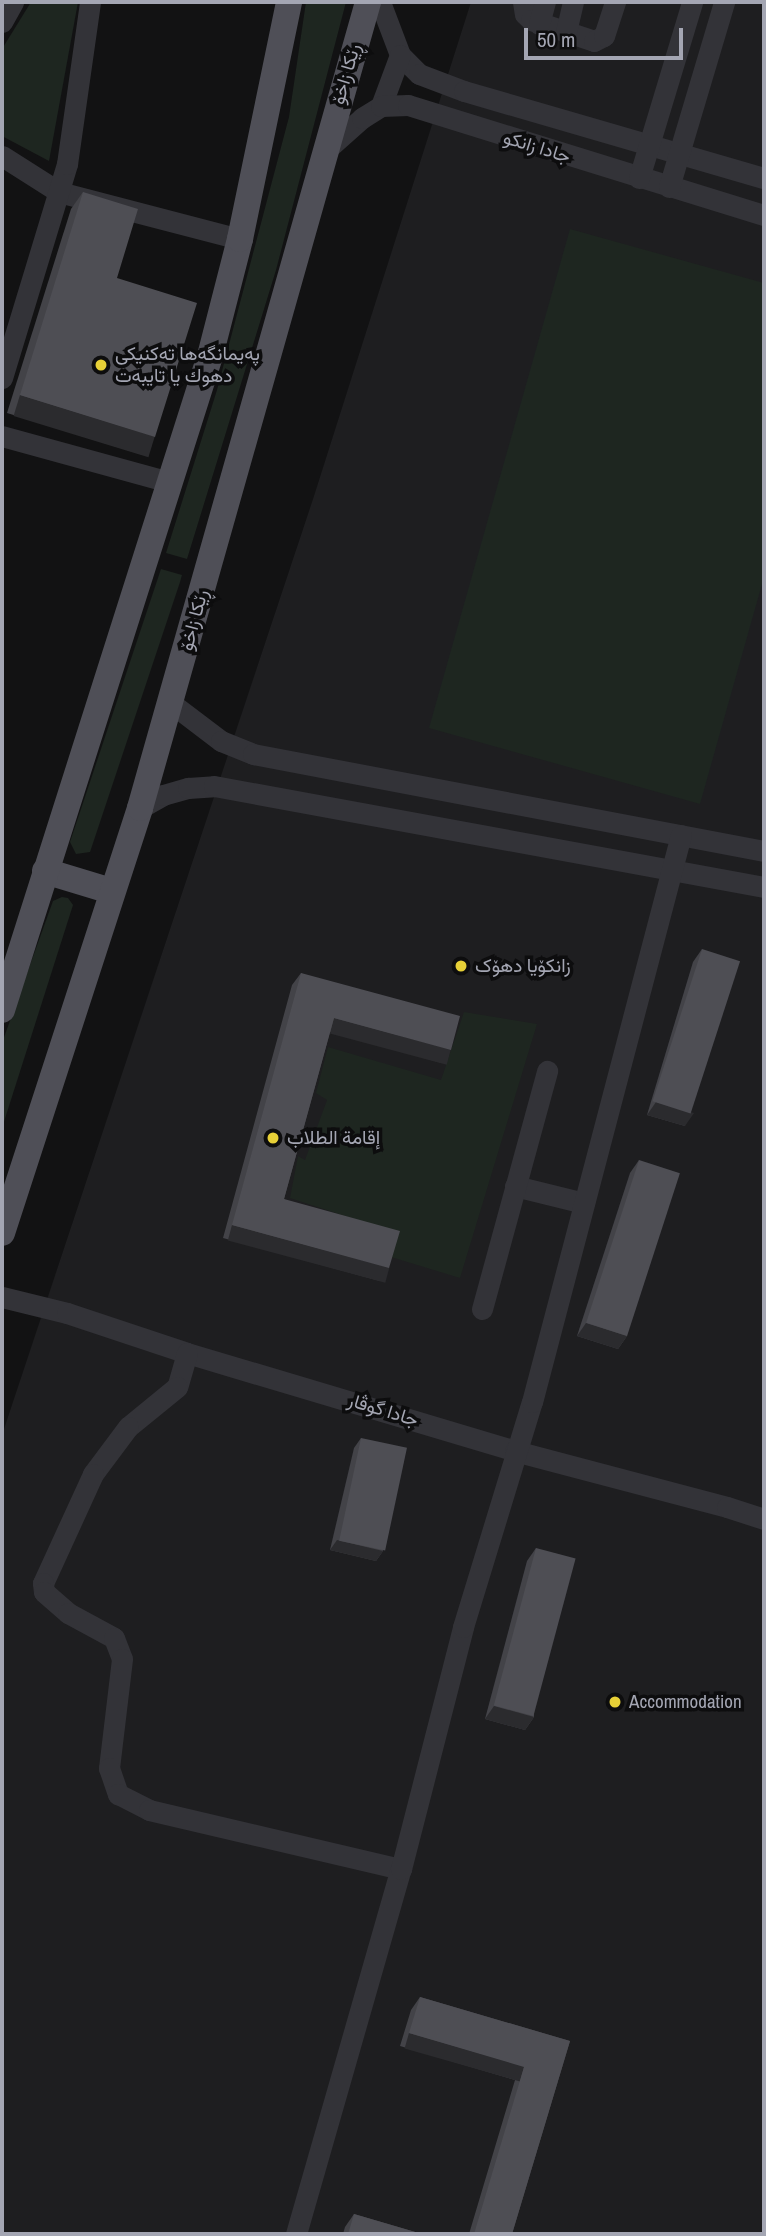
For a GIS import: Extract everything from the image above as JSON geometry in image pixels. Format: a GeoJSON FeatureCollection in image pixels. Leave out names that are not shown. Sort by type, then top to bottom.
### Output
{"type":"FeatureCollection","features":[{"type":"Feature","properties":{"kind":"main road"},"geometry":{"type":"LineString","coordinates":[[2,1010],[7,971],[45,872],[210,356],[240,239],[289,2]]}},
{"type":"Feature","properties":{"kind":"main road","name":"ڕێکا زاخۆ"},"geometry":{"type":"LineString","coordinates":[[2,1233],[111,891],[141,808],[323,153],[368,2]]}},
{"type":"Feature","properties":{"kind":"main road"},"geometry":{"type":"LineString","coordinates":[[45,872],[111,891]]}},
{"type":"Feature","properties":{"kind":"street"},"geometry":{"type":"LineString","coordinates":[[2,22],[13,2]]}},
{"type":"Feature","properties":{"kind":"street"},"geometry":{"type":"LineString","coordinates":[[2,376],[68,164],[90,2]]}},
{"type":"Feature","properties":{"kind":"street","name":"جادا زانکو"},"geometry":{"type":"LineString","coordinates":[[380,2],[400,55],[419,74],[464,91],[764,178]]}},
{"type":"Feature","properties":{"kind":"street"},"geometry":{"type":"LineString","coordinates":[[523,2],[525,14],[539,24],[588,40],[600,40],[604,36],[615,2]]}},
{"type":"Feature","properties":{"kind":"street"},"geometry":{"type":"LineString","coordinates":[[539,24],[545,2]]}},
{"type":"Feature","properties":{"kind":"street"},"geometry":{"type":"LineString","coordinates":[[566,32],[573,2]]}},
{"type":"Feature","properties":{"kind":"street"},"geometry":{"type":"LineString","coordinates":[[639,178],[692,2]]}},
{"type":"Feature","properties":{"kind":"street"},"geometry":{"type":"LineString","coordinates":[[669,187],[724,2]]}},
{"type":"Feature","properties":{"kind":"street"},"geometry":{"type":"LineString","coordinates":[[323,153],[362,118],[381,106],[400,55]]}},
{"type":"Feature","properties":{"kind":"street","name":"جادا زانکو"},"geometry":{"type":"LineString","coordinates":[[381,106],[408,105],[764,215]]}},
{"type":"Feature","properties":{"kind":"street"},"geometry":{"type":"LineString","coordinates":[[2,156],[59,192],[240,239]]}},
{"type":"Feature","properties":{"kind":"street"},"geometry":{"type":"LineString","coordinates":[[2,436],[169,482]]}},
{"type":"Feature","properties":{"kind":"street"},"geometry":{"type":"LineString","coordinates":[[171,703],[220,741],[253,754],[764,851]]}},
{"type":"Feature","properties":{"kind":"street"},"geometry":{"type":"LineString","coordinates":[[247,791],[253,754]]}},
{"type":"Feature","properties":{"kind":"street"},"geometry":{"type":"LineString","coordinates":[[141,808],[163,795],[188,788],[214,786],[764,887]]}},
{"type":"Feature","properties":{"kind":"street"},"geometry":{"type":"LineString","coordinates":[[296,2234],[401,1869],[463,1627],[516,1451],[681,835]]}},
{"type":"Feature","properties":{"kind":"street"},"geometry":{"type":"LineString","coordinates":[[481,1309],[547,1071]]}},
{"type":"Feature","properties":{"kind":"street"},"geometry":{"type":"LineString","coordinates":[[515,1186],[584,1203]]}},
{"type":"Feature","properties":{"kind":"street","name":"جادا گوڤار"},"geometry":{"type":"LineString","coordinates":[[2,1297],[67,1314],[187,1353],[516,1451],[727,1507],[764,1520]]}},
{"type":"Feature","properties":{"kind":"street"},"geometry":{"type":"LineString","coordinates":[[187,1353],[177,1387],[128,1427],[93,1474],[43,1583],[44,1592],[68,1613],[114,1638],[122,1659],[108,1768],[118,1794],[149,1810],[401,1869]]}},
{"type":"Feature","properties":{"kind":"shaded area"},"geometry":{"type":"Polygon","coordinates":[[[31,2],[78,2],[49,161],[2,136],[2,49],[31,2]]]}},
{"type":"Feature","properties":{"kind":"shaded area"},"geometry":{"type":"Polygon","coordinates":[[[306,2],[346,2],[276,270],[187,559],[166,553],[217,390],[289,117],[306,2]]]}},
{"type":"Feature","properties":{"kind":"shaded area","name":"زانکۆیا دهۆک"},"geometry":{"type":"Polygon","coordinates":[[[471,2],[764,2],[764,2234],[2,2234],[2,1435],[314,496],[471,2]]]}},
{"type":"Feature","properties":{"kind":"shaded area"},"geometry":{"type":"Polygon","coordinates":[[[570,229],[764,283],[764,577],[700,804],[429,728],[570,229]]]}},
{"type":"Feature","properties":{"kind":"shaded area"},"geometry":{"type":"Polygon","coordinates":[[[161,569],[182,575],[180,582],[90,852],[76,854],[70,842],[161,569]]]}},
{"type":"Feature","properties":{"kind":"shaded area"},"geometry":{"type":"Polygon","coordinates":[[[62,897],[68,898],[73,905],[2,1128],[2,1043],[53,901],[62,897]]]}},
{"type":"Feature","properties":{"kind":"shaded area"},"geometry":{"type":"Polygon","coordinates":[[[464,1012],[537,1024],[460,1278],[391,1257],[391,1231],[290,1198],[298,1156],[305,1160],[327,1100],[316,1093],[328,1047],[441,1080],[464,1012]]]}},
{"type":"Feature","properties":{"kind":"building"},"geometry":{"type":"Polygon","coordinates":[[[83,192],[138,209],[117,278],[197,303],[155,437],[20,395],[83,192]]]}},
{"type":"Feature","properties":{"kind":"building"},"geometry":{"type":"Polygon","coordinates":[[[702,949],[740,961],[691,1114],[653,1101],[702,949]]]}},
{"type":"Feature","properties":{"kind":"building","name":"إقامة الطلاب"},"geometry":{"type":"Polygon","coordinates":[[[301,973],[460,1016],[451,1050],[334,1018],[284,1199],[400,1231],[389,1268],[232,1225],[301,973]]]}},
{"type":"Feature","properties":{"kind":"building"},"geometry":{"type":"Polygon","coordinates":[[[639,1160],[680,1173],[627,1336],[586,1323],[639,1160]]]}},
{"type":"Feature","properties":{"kind":"building"},"geometry":{"type":"Polygon","coordinates":[[[361,1438],[407,1448],[385,1550],[339,1541],[361,1438]]]}},
{"type":"Feature","properties":{"kind":"building"},"geometry":{"type":"Polygon","coordinates":[[[536,1548],[576,1559],[533,1716],[494,1705],[536,1548]]]}},
{"type":"Feature","properties":{"kind":"building"},"geometry":{"type":"Polygon","coordinates":[[[420,1997],[570,2041],[512,2234],[474,2234],[524,2067],[409,2033],[420,1997]]]}},
{"type":"Feature","properties":{"kind":"building"},"geometry":{"type":"Polygon","coordinates":[[[354,2214],[422,2234],[348,2234],[354,2214]]]}},
{"type":"Feature","properties":{"kind":"place","name":"پەیمانگەها تەکنیکی دهوك یا تایبەت"},"geometry":{"type":"Point","coordinates":[101,365]}},
{"type":"Feature","properties":{"kind":"place","name":"زانکۆیا دهۆک"},"geometry":{"type":"Point","coordinates":[461,966]}},
{"type":"Feature","properties":{"kind":"place","name":"إقامة الطلاب"},"geometry":{"type":"Point","coordinates":[273,1138]}},
{"type":"Feature","properties":{"kind":"place","name":"Accommodation"},"geometry":{"type":"Point","coordinates":[615,1702]}}]}
